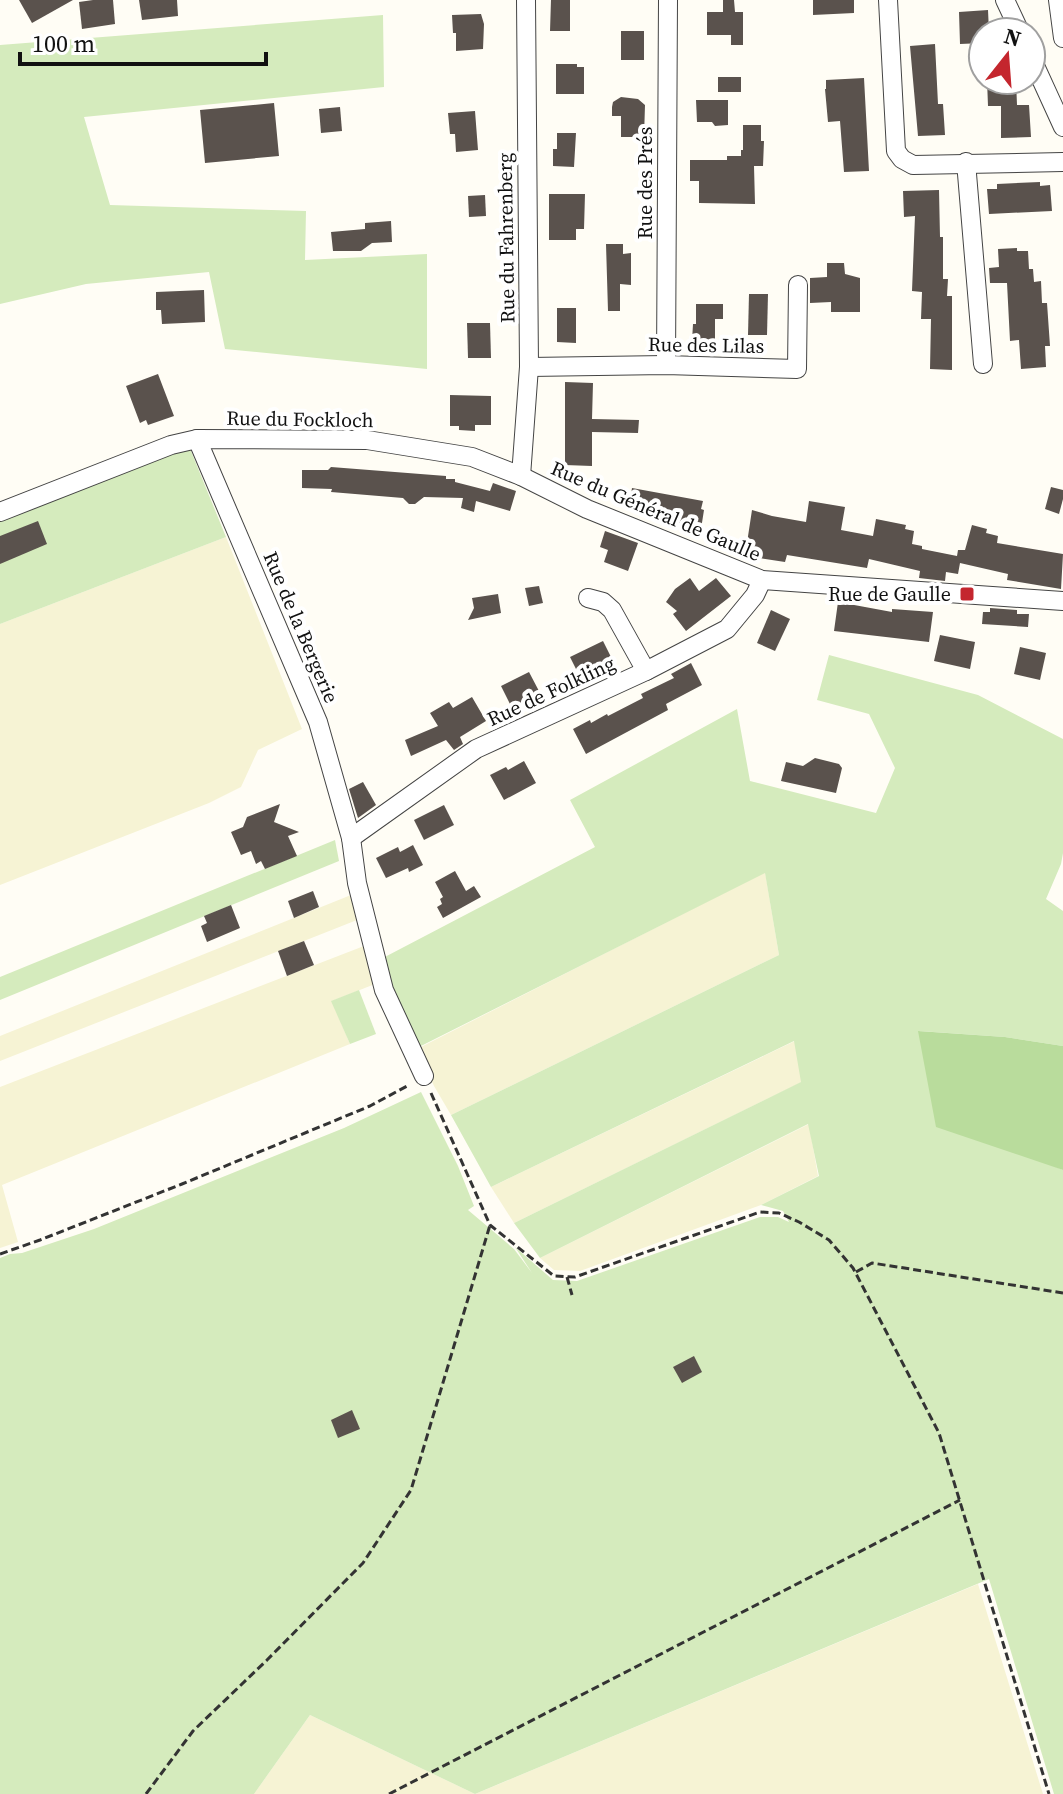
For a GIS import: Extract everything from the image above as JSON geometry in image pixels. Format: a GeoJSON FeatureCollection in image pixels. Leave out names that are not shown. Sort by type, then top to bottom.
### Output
{"type":"FeatureCollection","features":[{"type":"Feature","properties":{"kind":"street","name":"Rue du Fahrenberg"},"geometry":{"type":"LineString","coordinates":[[521,476],[529,367],[526,0]]}},
{"type":"Feature","properties":{"kind":"street","name":"Rue des Prés"},"geometry":{"type":"LineString","coordinates":[[666,365],[668,0]]}},
{"type":"Feature","properties":{"kind":"street"},"geometry":{"type":"LineString","coordinates":[[888,0],[896,151],[902,159],[913,165],[1063,162]]}},
{"type":"Feature","properties":{"kind":"street"},"geometry":{"type":"LineString","coordinates":[[1058,0],[1063,38]]}},
{"type":"Feature","properties":{"kind":"street"},"geometry":{"type":"LineString","coordinates":[[1047,92],[1063,127]]}},
{"type":"Feature","properties":{"kind":"street"},"geometry":{"type":"LineString","coordinates":[[966,162],[983,364]]}},
{"type":"Feature","properties":{"kind":"street","name":"Rue des Lilas"},"geometry":{"type":"LineString","coordinates":[[529,367],[666,365],[797,369],[798,285]]}},
{"type":"Feature","properties":{"kind":"street","name":"Rue du Fockloch"},"geometry":{"type":"LineString","coordinates":[[0,512],[171,445],[197,439],[367,440],[472,457],[521,476]]}},
{"type":"Feature","properties":{"kind":"street","name":"Rue de la Bergerie"},"geometry":{"type":"LineString","coordinates":[[197,439],[318,722],[351,838],[357,883],[384,990],[424,1076]]}},
{"type":"Feature","properties":{"kind":"street","name":"Rue du Général de Gaulle"},"geometry":{"type":"LineString","coordinates":[[521,476],[587,509],[762,580],[1063,601]]}},
{"type":"Feature","properties":{"kind":"street","name":"Rue de Folkling"},"geometry":{"type":"LineString","coordinates":[[351,838],[476,749],[646,671],[727,629],[755,595],[762,580]]}},
{"type":"Feature","properties":{"kind":"street"},"geometry":{"type":"LineString","coordinates":[[588,598],[603,602],[612,610],[646,671]]}},
{"type":"Feature","properties":{"kind":"path"},"geometry":{"type":"LineString","coordinates":[[0,1254],[182,1184],[370,1106],[424,1076],[490,1225],[554,1276],[575,1277],[760,1212],[779,1213],[799,1222],[829,1240],[855,1273],[939,1433],[1049,1794]]}},
{"type":"Feature","properties":{"kind":"path"},"geometry":{"type":"LineString","coordinates":[[146,1794],[193,1731],[363,1563],[411,1490],[490,1225]]}},
{"type":"Feature","properties":{"kind":"path"},"geometry":{"type":"LineString","coordinates":[[855,1273],[872,1263],[1063,1293]]}},
{"type":"Feature","properties":{"kind":"path"},"geometry":{"type":"LineString","coordinates":[[567,1277],[572,1295]]}},
{"type":"Feature","properties":{"kind":"path"},"geometry":{"type":"LineString","coordinates":[[389,1794],[960,1500]]}},
{"type":"Feature","properties":{"kind":"shaded area"},"geometry":{"type":"Polygon","coordinates":[[[226,537],[302,729],[258,750],[241,787],[209,803],[0,885],[0,624],[226,537]]]}},
{"type":"Feature","properties":{"kind":"shaded area"},"geometry":{"type":"Polygon","coordinates":[[[765,872],[779,955],[451,1115],[417,1049],[765,872]]]}},
{"type":"Feature","properties":{"kind":"shaded area"},"geometry":{"type":"Polygon","coordinates":[[[351,895],[357,920],[0,1061],[0,1036],[351,895]]]}},
{"type":"Feature","properties":{"kind":"shaded area"},"geometry":{"type":"Polygon","coordinates":[[[364,946],[375,984],[332,1001],[350,1044],[2,1185],[18,1242],[0,1248],[0,1087],[364,946]]]}},
{"type":"Feature","properties":{"kind":"shaded area"},"geometry":{"type":"Polygon","coordinates":[[[795,1041],[802,1082],[514,1223],[491,1187],[795,1041]]]}},
{"type":"Feature","properties":{"kind":"shaded area"},"geometry":{"type":"Polygon","coordinates":[[[809,1124],[818,1176],[761,1205],[580,1271],[554,1270],[540,1258],[809,1124]]]}},
{"type":"Feature","properties":{"kind":"shaded area"},"geometry":{"type":"Polygon","coordinates":[[[978,1584],[1043,1794],[475,1794],[978,1584]]]}},
{"type":"Feature","properties":{"kind":"shaded area"},"geometry":{"type":"Polygon","coordinates":[[[310,1715],[475,1794],[254,1794],[310,1715]]]}},
{"type":"Feature","properties":{"kind":"green space"},"geometry":{"type":"Polygon","coordinates":[[[383,15],[384,87],[84,117],[110,205],[306,211],[305,260],[427,254],[427,369],[225,349],[209,272],[86,284],[0,304],[0,45],[383,15]]]}},
{"type":"Feature","properties":{"kind":"green space"},"geometry":{"type":"Polygon","coordinates":[[[184,434],[226,537],[0,624],[0,504],[184,434]]]}},
{"type":"Feature","properties":{"kind":"green space"},"geometry":{"type":"Polygon","coordinates":[[[829,655],[978,695],[1063,739],[1063,853],[1046,899],[1063,911],[1063,1046],[1005,1037],[919,1031],[1056,1167],[1063,1170],[1063,1794],[1054,1794],[989,1579],[475,1794],[310,1715],[254,1794],[0,1794],[0,1258],[94,1229],[344,1128],[421,1092],[474,1206],[468,1210],[514,1249],[532,1273],[515,1247],[553,1280],[577,1281],[760,1217],[778,1217],[789,1222],[783,1211],[761,1205],[819,1176],[808,1124],[540,1258],[514,1223],[801,1082],[794,1041],[491,1187],[451,1115],[779,955],[765,873],[417,1048],[381,959],[595,847],[570,800],[737,709],[750,781],[876,813],[895,768],[869,714],[817,700],[829,655]]]}},
{"type":"Feature","properties":{"kind":"green space"},"geometry":{"type":"Polygon","coordinates":[[[335,840],[339,861],[0,1000],[0,977],[335,840]]]}},
{"type":"Feature","properties":{"kind":"green space"},"geometry":{"type":"Polygon","coordinates":[[[359,990],[376,1034],[350,1044],[331,1001],[359,990]]]}},
{"type":"Feature","properties":{"kind":"green space"},"geometry":{"type":"Polygon","coordinates":[[[918,1031],[1005,1037],[1063,1046],[1063,1170],[936,1127],[918,1031]]]}},
{"type":"Feature","properties":{"kind":"building"},"geometry":{"type":"Polygon","coordinates":[[[19,0],[73,0],[32,23],[19,0]]]}},
{"type":"Feature","properties":{"kind":"building"},"geometry":{"type":"Polygon","coordinates":[[[113,0],[115,24],[82,29],[79,2],[113,0]]]}},
{"type":"Feature","properties":{"kind":"building"},"geometry":{"type":"Polygon","coordinates":[[[139,0],[177,0],[178,16],[142,20],[139,0]]]}},
{"type":"Feature","properties":{"kind":"building"},"geometry":{"type":"Polygon","coordinates":[[[551,0],[570,0],[570,31],[550,31],[551,0]]]}},
{"type":"Feature","properties":{"kind":"building"},"geometry":{"type":"Polygon","coordinates":[[[723,0],[734,0],[735,12],[743,12],[743,45],[731,45],[731,35],[707,35],[707,12],[723,12],[723,0]]]}},
{"type":"Feature","properties":{"kind":"building"},"geometry":{"type":"Polygon","coordinates":[[[813,0],[854,0],[854,13],[813,15],[813,0]]]}},
{"type":"Feature","properties":{"kind":"building"},"geometry":{"type":"Polygon","coordinates":[[[988,10],[988,16],[967,16],[967,44],[960,44],[959,12],[988,10]]]}},
{"type":"Feature","properties":{"kind":"building"},"geometry":{"type":"Polygon","coordinates":[[[481,14],[484,24],[483,49],[456,51],[452,15],[481,14]]]}},
{"type":"Feature","properties":{"kind":"building"},"geometry":{"type":"Polygon","coordinates":[[[621,31],[644,31],[644,60],[621,60],[621,31]]]}},
{"type":"Feature","properties":{"kind":"building"},"geometry":{"type":"Polygon","coordinates":[[[935,44],[938,104],[943,104],[945,135],[918,136],[910,46],[935,44]]]}},
{"type":"Feature","properties":{"kind":"building"},"geometry":{"type":"Polygon","coordinates":[[[556,64],[584,67],[584,94],[556,94],[556,64]]]}},
{"type":"Feature","properties":{"kind":"building"},"geometry":{"type":"Polygon","coordinates":[[[718,77],[741,77],[741,92],[718,92],[718,77]]]}},
{"type":"Feature","properties":{"kind":"building"},"geometry":{"type":"Polygon","coordinates":[[[864,78],[869,171],[844,172],[840,121],[828,122],[826,80],[864,78]]]}},
{"type":"Feature","properties":{"kind":"building"},"geometry":{"type":"Polygon","coordinates":[[[988,96],[1017,96],[1017,105],[1029,105],[1031,137],[1001,138],[1001,106],[988,106],[988,96]]]}},
{"type":"Feature","properties":{"kind":"building"},"geometry":{"type":"Polygon","coordinates":[[[621,97],[638,99],[645,105],[644,137],[621,137],[621,116],[612,116],[612,107],[613,102],[621,97]]]}},
{"type":"Feature","properties":{"kind":"building"},"geometry":{"type":"Polygon","coordinates":[[[696,100],[728,100],[728,125],[697,122],[696,100]]]}},
{"type":"Feature","properties":{"kind":"building"},"geometry":{"type":"Polygon","coordinates":[[[274,103],[279,156],[205,163],[200,110],[274,103]]]}},
{"type":"Feature","properties":{"kind":"building"},"geometry":{"type":"Polygon","coordinates":[[[340,107],[342,131],[321,133],[319,109],[340,107]]]}},
{"type":"Feature","properties":{"kind":"building"},"geometry":{"type":"Polygon","coordinates":[[[475,111],[478,150],[456,152],[455,134],[450,134],[448,113],[475,111]]]}},
{"type":"Feature","properties":{"kind":"building"},"geometry":{"type":"Polygon","coordinates":[[[743,125],[761,125],[761,141],[764,141],[763,166],[754,166],[755,204],[699,203],[699,181],[690,181],[690,160],[727,160],[727,156],[741,156],[743,125]]]}},
{"type":"Feature","properties":{"kind":"building"},"geometry":{"type":"Polygon","coordinates":[[[557,133],[576,133],[574,167],[553,166],[557,133]]]}},
{"type":"Feature","properties":{"kind":"building"},"geometry":{"type":"Polygon","coordinates":[[[1040,182],[1040,186],[1050,185],[1052,211],[989,214],[987,189],[997,189],[997,184],[1040,182]]]}},
{"type":"Feature","properties":{"kind":"building"},"geometry":{"type":"Polygon","coordinates":[[[939,190],[943,279],[948,279],[947,296],[952,296],[952,370],[930,369],[931,319],[921,319],[922,292],[912,291],[915,216],[904,217],[903,191],[939,190]]]}},
{"type":"Feature","properties":{"kind":"building"},"geometry":{"type":"Polygon","coordinates":[[[549,194],[585,194],[584,229],[576,229],[576,240],[549,240],[549,194]]]}},
{"type":"Feature","properties":{"kind":"building"},"geometry":{"type":"Polygon","coordinates":[[[485,195],[486,216],[469,217],[468,196],[485,195]]]}},
{"type":"Feature","properties":{"kind":"building"},"geometry":{"type":"Polygon","coordinates":[[[391,221],[392,242],[372,243],[361,251],[333,251],[331,232],[365,229],[365,223],[391,221]]]}},
{"type":"Feature","properties":{"kind":"building"},"geometry":{"type":"Polygon","coordinates":[[[606,244],[623,244],[623,254],[631,253],[631,285],[620,284],[620,311],[608,311],[606,244]]]}},
{"type":"Feature","properties":{"kind":"building"},"geometry":{"type":"Polygon","coordinates":[[[1017,248],[1017,251],[1028,251],[1029,269],[1033,269],[1034,282],[1041,281],[1042,303],[1047,303],[1050,346],[1045,346],[1046,367],[1021,369],[1019,340],[1010,341],[1007,283],[990,283],[989,268],[999,267],[998,249],[1017,248]]]}},
{"type":"Feature","properties":{"kind":"building"},"geometry":{"type":"Polygon","coordinates":[[[827,263],[844,263],[845,274],[860,278],[860,312],[831,312],[831,302],[810,303],[810,278],[827,277],[827,263]]]}},
{"type":"Feature","properties":{"kind":"building"},"geometry":{"type":"Polygon","coordinates":[[[204,290],[205,322],[162,324],[161,310],[156,310],[156,292],[204,290]]]}},
{"type":"Feature","properties":{"kind":"building"},"geometry":{"type":"Polygon","coordinates":[[[749,294],[768,294],[767,335],[748,335],[749,294]]]}},
{"type":"Feature","properties":{"kind":"building"},"geometry":{"type":"Polygon","coordinates":[[[696,304],[723,304],[723,319],[715,319],[715,341],[692,341],[696,304]]]}},
{"type":"Feature","properties":{"kind":"building"},"geometry":{"type":"Polygon","coordinates":[[[557,308],[576,308],[576,343],[557,342],[557,308]]]}},
{"type":"Feature","properties":{"kind":"building"},"geometry":{"type":"Polygon","coordinates":[[[467,323],[490,323],[491,358],[468,358],[467,323]]]}},
{"type":"Feature","properties":{"kind":"building"},"geometry":{"type":"Polygon","coordinates":[[[158,374],[174,416],[148,425],[146,420],[140,423],[126,386],[158,374]]]}},
{"type":"Feature","properties":{"kind":"building"},"geometry":{"type":"Polygon","coordinates":[[[565,382],[593,383],[592,419],[639,420],[638,433],[592,432],[592,466],[565,465],[565,382]]]}},
{"type":"Feature","properties":{"kind":"building"},"geometry":{"type":"Polygon","coordinates":[[[450,395],[491,396],[491,425],[475,425],[475,431],[450,426],[450,395]]]}},
{"type":"Feature","properties":{"kind":"building"},"geometry":{"type":"Polygon","coordinates":[[[331,467],[446,476],[446,479],[490,491],[493,483],[516,491],[510,511],[476,501],[474,512],[461,508],[463,498],[424,497],[415,504],[409,504],[403,498],[302,488],[302,470],[328,470],[331,467]]]}},
{"type":"Feature","properties":{"kind":"building"},"geometry":{"type":"Polygon","coordinates":[[[1051,487],[1063,490],[1059,514],[1045,509],[1051,487]]]}},
{"type":"Feature","properties":{"kind":"building"},"geometry":{"type":"Polygon","coordinates":[[[632,488],[703,501],[701,529],[671,524],[673,515],[629,507],[632,488]]]}},
{"type":"Feature","properties":{"kind":"building"},"geometry":{"type":"Polygon","coordinates":[[[809,501],[845,507],[841,530],[873,536],[876,519],[906,525],[905,529],[914,531],[912,544],[922,546],[922,549],[957,556],[958,550],[965,550],[972,525],[998,536],[997,543],[1063,554],[1061,589],[1007,580],[1008,574],[960,563],[958,574],[946,572],[945,581],[919,578],[920,571],[869,559],[867,568],[787,555],[785,562],[745,556],[752,510],[806,522],[809,501]]]}},
{"type":"Feature","properties":{"kind":"building"},"geometry":{"type":"Polygon","coordinates":[[[38,521],[47,544],[0,564],[0,536],[38,521]]]}},
{"type":"Feature","properties":{"kind":"building"},"geometry":{"type":"Polygon","coordinates":[[[605,531],[638,543],[628,571],[604,562],[608,550],[600,547],[605,531]]]}},
{"type":"Feature","properties":{"kind":"building"},"geometry":{"type":"Polygon","coordinates":[[[690,578],[699,591],[716,578],[731,596],[686,631],[673,614],[677,611],[666,602],[675,589],[690,578]]]}},
{"type":"Feature","properties":{"kind":"building"},"geometry":{"type":"Polygon","coordinates":[[[539,586],[543,603],[529,606],[525,588],[539,586]]]}},
{"type":"Feature","properties":{"kind":"building"},"geometry":{"type":"Polygon","coordinates":[[[498,594],[501,613],[468,620],[474,608],[472,598],[498,594]]]}},
{"type":"Feature","properties":{"kind":"building"},"geometry":{"type":"Polygon","coordinates":[[[838,602],[892,612],[892,609],[933,612],[929,642],[834,631],[838,602]]]}},
{"type":"Feature","properties":{"kind":"building"},"geometry":{"type":"Polygon","coordinates":[[[990,608],[1029,614],[1028,627],[982,624],[983,612],[990,612],[990,608]]]}},
{"type":"Feature","properties":{"kind":"building"},"geometry":{"type":"Polygon","coordinates":[[[771,610],[790,619],[775,651],[757,643],[771,610]]]}},
{"type":"Feature","properties":{"kind":"building"},"geometry":{"type":"Polygon","coordinates":[[[940,635],[975,642],[970,669],[934,661],[940,635]]]}},
{"type":"Feature","properties":{"kind":"building"},"geometry":{"type":"Polygon","coordinates":[[[603,641],[613,661],[580,677],[570,657],[603,641]]]}},
{"type":"Feature","properties":{"kind":"building"},"geometry":{"type":"Polygon","coordinates":[[[1020,647],[1046,653],[1040,680],[1014,674],[1020,647]]]}},
{"type":"Feature","properties":{"kind":"building"},"geometry":{"type":"Polygon","coordinates":[[[691,663],[702,685],[666,704],[668,710],[586,754],[573,729],[643,698],[641,694],[674,678],[671,674],[691,663]]]}},
{"type":"Feature","properties":{"kind":"building"},"geometry":{"type":"Polygon","coordinates":[[[529,672],[540,693],[513,710],[501,686],[529,672]]]}},
{"type":"Feature","properties":{"kind":"building"},"geometry":{"type":"Polygon","coordinates":[[[472,697],[486,721],[460,737],[463,744],[454,750],[446,740],[411,756],[405,740],[438,726],[430,713],[449,702],[453,708],[472,697]]]}},
{"type":"Feature","properties":{"kind":"building"},"geometry":{"type":"Polygon","coordinates":[[[815,758],[839,764],[842,768],[836,793],[781,781],[786,762],[803,766],[815,758]]]}},
{"type":"Feature","properties":{"kind":"building"},"geometry":{"type":"Polygon","coordinates":[[[524,761],[536,783],[504,800],[490,775],[524,761]]]}},
{"type":"Feature","properties":{"kind":"building"},"geometry":{"type":"Polygon","coordinates":[[[363,782],[376,805],[358,818],[349,789],[363,782]]]}},
{"type":"Feature","properties":{"kind":"building"},"geometry":{"type":"Polygon","coordinates":[[[280,804],[274,822],[299,832],[288,836],[297,856],[265,869],[261,861],[256,864],[251,851],[241,855],[231,832],[243,827],[247,817],[280,804]]]}},
{"type":"Feature","properties":{"kind":"building"},"geometry":{"type":"Polygon","coordinates":[[[444,805],[454,825],[424,840],[414,820],[444,805]]]}},
{"type":"Feature","properties":{"kind":"building"},"geometry":{"type":"Polygon","coordinates":[[[413,845],[423,865],[386,878],[376,858],[398,847],[400,852],[413,845]]]}},
{"type":"Feature","properties":{"kind":"building"},"geometry":{"type":"Polygon","coordinates":[[[455,871],[466,891],[474,886],[481,897],[443,918],[437,907],[442,904],[440,899],[443,897],[435,882],[455,871]]]}},
{"type":"Feature","properties":{"kind":"building"},"geometry":{"type":"Polygon","coordinates":[[[313,891],[319,907],[294,918],[288,901],[313,891]]]}},
{"type":"Feature","properties":{"kind":"building"},"geometry":{"type":"Polygon","coordinates":[[[231,905],[240,928],[207,942],[201,926],[207,923],[204,916],[231,905]]]}},
{"type":"Feature","properties":{"kind":"building"},"geometry":{"type":"Polygon","coordinates":[[[304,941],[314,965],[287,976],[278,951],[304,941]]]}},
{"type":"Feature","properties":{"kind":"building"},"geometry":{"type":"Polygon","coordinates":[[[694,1356],[702,1372],[682,1383],[673,1367],[694,1356]]]}},
{"type":"Feature","properties":{"kind":"building"},"geometry":{"type":"Polygon","coordinates":[[[352,1410],[360,1429],[338,1438],[331,1420],[352,1410]]]}},
{"type":"Feature","properties":{"kind":"place","name":"Rue de Gaulle"},"geometry":{"type":"Point","coordinates":[967,594]}}]}
